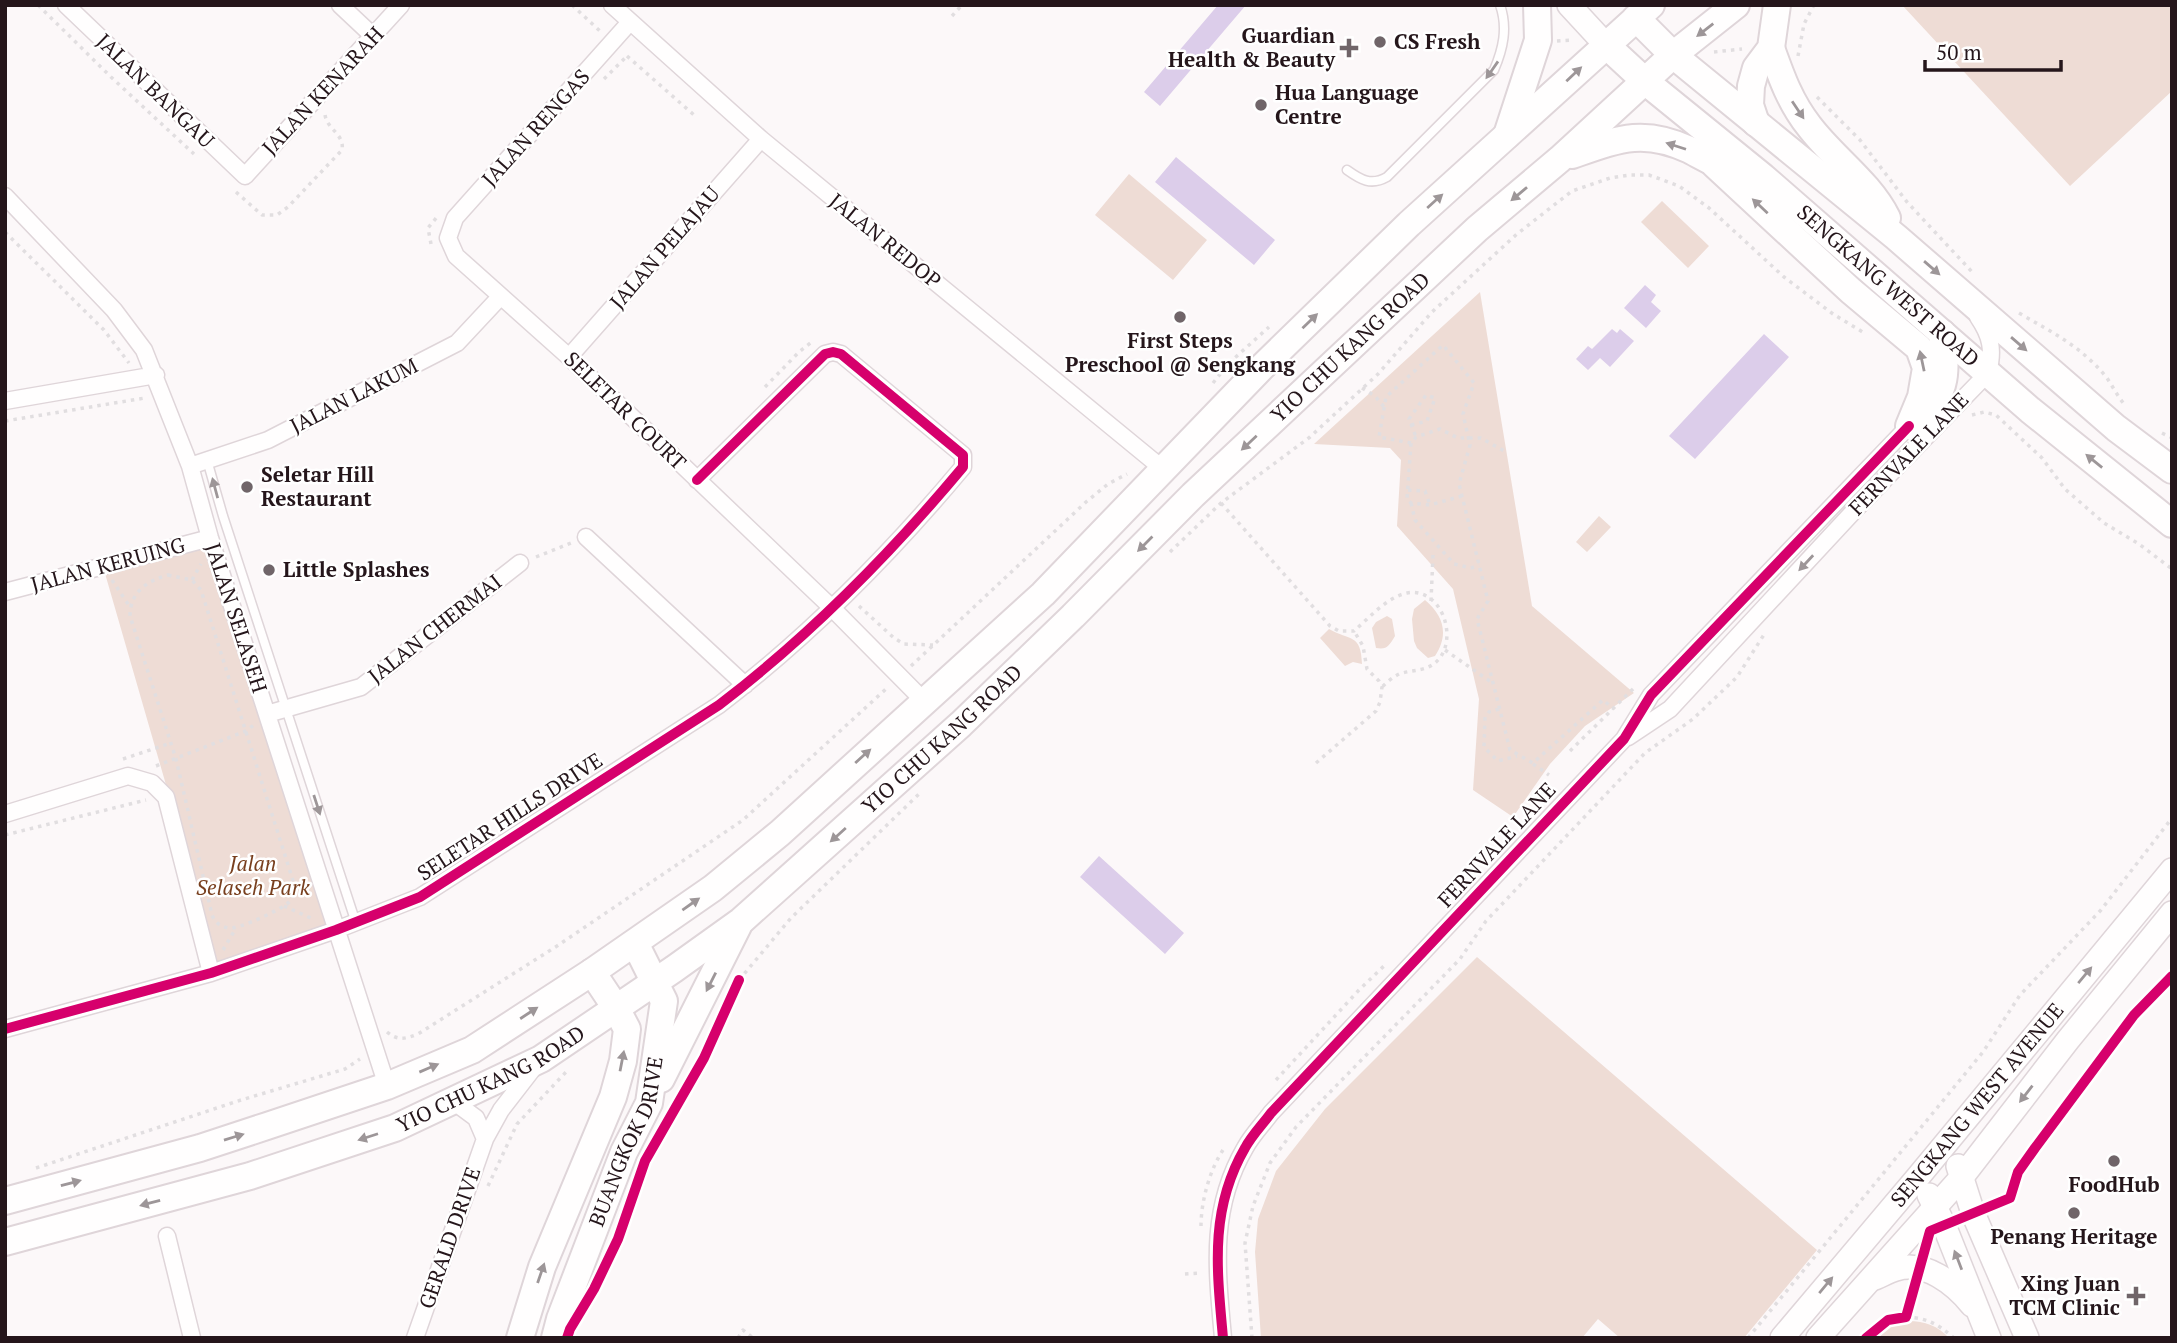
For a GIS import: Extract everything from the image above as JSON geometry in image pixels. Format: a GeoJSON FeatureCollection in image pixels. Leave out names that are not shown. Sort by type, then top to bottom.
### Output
{"type":"FeatureCollection","features":[{"type":"Feature","properties":{"kind":"main road"},"geometry":{"type":"LineString","coordinates":[[1507,137],[1538,40],[1536,5]]}},
{"type":"Feature","properties":{"kind":"main road"},"geometry":{"type":"LineString","coordinates":[[1569,5],[1606,45]]}},
{"type":"Feature","properties":{"kind":"main road","name":"YIO CHU KANG ROAD"},"geometry":{"type":"LineString","coordinates":[[5,1242],[250,1176],[395,1128],[541,1059],[741,921],[961,724],[1073,617],[1193,495],[1477,229],[1560,159],[1673,55],[1736,5]]}},
{"type":"Feature","properties":{"kind":"main road"},"geometry":{"type":"LineString","coordinates":[[1756,123],[1750,105],[1751,86],[1758,48],[1777,5]]}},
{"type":"Feature","properties":{"kind":"main road","name":"YIO CHU KANG ROAD"},"geometry":{"type":"LineString","coordinates":[[5,1201],[200,1148],[387,1086],[472,1050],[592,972],[713,888],[1043,594],[1253,376],[1379,253],[1606,45],[1637,9]]}},
{"type":"Feature","properties":{"kind":"main road","name":"SENGKANG WEST ROAD"},"geometry":{"type":"LineString","coordinates":[[1637,9],[1673,55],[1896,237],[1976,292],[2116,428],[2172,470]]}},
{"type":"Feature","properties":{"kind":"main road","name":"SENGKANG WEST ROAD"},"geometry":{"type":"LineString","coordinates":[[1606,45],[1646,82],[1763,177],[1987,373],[2172,524]]}},
{"type":"Feature","properties":{"kind":"main road"},"geometry":{"type":"LineString","coordinates":[[1758,48],[1809,127],[1878,202],[1896,237]]}},
{"type":"Feature","properties":{"kind":"main road"},"geometry":{"type":"LineString","coordinates":[[1560,159],[1635,136],[1688,150],[1715,165],[1851,291],[1919,348],[1926,368],[1921,397],[1909,426]]}},
{"type":"Feature","properties":{"kind":"main road"},"geometry":{"type":"LineString","coordinates":[[1715,165],[1763,177]]}},
{"type":"Feature","properties":{"kind":"main road"},"geometry":{"type":"LineString","coordinates":[[1909,426],[1934,405],[1940,393],[1945,366],[1942,333]]}},
{"type":"Feature","properties":{"kind":"main road","name":"SENGKANG WEST AVENUE"},"geometry":{"type":"LineString","coordinates":[[1783,1338],[2172,870]]}},
{"type":"Feature","properties":{"kind":"main road","name":"SENGKANG WEST AVENUE"},"geometry":{"type":"LineString","coordinates":[[1818,1338],[1962,1177],[2068,1040],[2172,913]]}},
{"type":"Feature","properties":{"kind":"main road"},"geometry":{"type":"LineString","coordinates":[[649,1103],[741,921]]}},
{"type":"Feature","properties":{"kind":"main road","name":"BUANGKOK DRIVE"},"geometry":{"type":"LineString","coordinates":[[555,1338],[624,1152],[649,1103],[664,1001],[635,943]]}},
{"type":"Feature","properties":{"kind":"main road","name":"BUANGKOK DRIVE"},"geometry":{"type":"LineString","coordinates":[[520,1338],[542,1267],[613,1097],[623,1061],[626,1029],[592,972]]}},
{"type":"Feature","properties":{"kind":"main road"},"geometry":{"type":"LineString","coordinates":[[1948,1141],[1973,1213],[2027,1338]]}},
{"type":"Feature","properties":{"kind":"main road"},"geometry":{"type":"LineString","coordinates":[[1919,1177],[1936,1206],[1989,1338]]}},
{"type":"Feature","properties":{"kind":"main road"},"geometry":{"type":"LineString","coordinates":[[1866,1283],[1897,1268],[1920,1267],[1959,1289],[1980,1315]]}},
{"type":"Feature","properties":{"kind":"street","name":"JALAN BANGAU"},"geometry":{"type":"LineString","coordinates":[[66,5],[244,176]]}},
{"type":"Feature","properties":{"kind":"street"},"geometry":{"type":"LineString","coordinates":[[340,5],[373,36]]}},
{"type":"Feature","properties":{"kind":"street","name":"JALAN KENARAH"},"geometry":{"type":"LineString","coordinates":[[244,176],[401,5]]}},
{"type":"Feature","properties":{"kind":"street","name":"JALAN REDOP"},"geometry":{"type":"LineString","coordinates":[[612,5],[761,139],[1163,470]]}},
{"type":"Feature","properties":{"kind":"street","name":"JALAN RENGAS"},"geometry":{"type":"LineString","coordinates":[[448,237],[455,218],[630,22]]}},
{"type":"Feature","properties":{"kind":"street","name":"JALAN PELAJAU"},"geometry":{"type":"LineString","coordinates":[[569,357],[761,139]]}},
{"type":"Feature","properties":{"kind":"street","name":"JALAN SELASEH"},"geometry":{"type":"LineString","coordinates":[[5,196],[114,310],[144,350],[156,375],[190,466],[205,540],[267,714],[330,927],[387,1086]]}},
{"type":"Feature","properties":{"kind":"street","name":"SELETAR COURT"},"geometry":{"type":"LineString","coordinates":[[448,237],[456,256],[569,357],[831,607],[924,701]]}},
{"type":"Feature","properties":{"kind":"street"},"geometry":{"type":"LineString","coordinates":[[1976,292],[1990,338],[1992,358],[1987,373]]}},
{"type":"Feature","properties":{"kind":"street","name":"JALAN LAKUM"},"geometry":{"type":"LineString","coordinates":[[190,466],[268,440],[457,343],[500,297]]}},
{"type":"Feature","properties":{"kind":"street","name":"SELETAR HILLS DRIVE"},"geometry":{"type":"LineString","coordinates":[[5,1029],[210,968],[330,927],[356,923],[433,891],[719,705],[745,685],[831,607],[929,508],[963,467],[964,461],[963,455],[841,354],[833,352],[825,354],[697,480]]}},
{"type":"Feature","properties":{"kind":"street","name":"FERNVALE LANE"},"geometry":{"type":"LineString","coordinates":[[1624,739],[1670,709],[1987,373]]}},
{"type":"Feature","properties":{"kind":"street"},"geometry":{"type":"LineString","coordinates":[[5,401],[156,375]]}},
{"type":"Feature","properties":{"kind":"street","name":"FERNVALE LANE"},"geometry":{"type":"LineString","coordinates":[[1223,1338],[1216,1246],[1228,1185],[1246,1147],[1283,1098],[1624,739],[1651,695],[1909,426]]}},
{"type":"Feature","properties":{"kind":"street"},"geometry":{"type":"LineString","coordinates":[[1838,500],[1853,513]]}},
{"type":"Feature","properties":{"kind":"street"},"geometry":{"type":"LineString","coordinates":[[586,537],[745,685]]}},
{"type":"Feature","properties":{"kind":"street","name":"JALAN KERUING"},"geometry":{"type":"LineString","coordinates":[[5,592],[205,540]]}},
{"type":"Feature","properties":{"kind":"street","name":"JALAN CHERMAI"},"geometry":{"type":"LineString","coordinates":[[267,714],[361,687],[520,563]]}},
{"type":"Feature","properties":{"kind":"street"},"geometry":{"type":"LineString","coordinates":[[5,814],[128,776],[152,783],[166,797],[210,968]]}},
{"type":"Feature","properties":{"kind":"street","name":"GERALD DRIVE"},"geometry":{"type":"LineString","coordinates":[[415,1338],[485,1139],[501,1110],[541,1059]]}},
{"type":"Feature","properties":{"kind":"street","name":"GERALD DRIVE"},"geometry":{"type":"LineString","coordinates":[[453,1101],[476,1118],[485,1139]]}},
{"type":"Feature","properties":{"kind":"street"},"geometry":{"type":"LineString","coordinates":[[167,1236],[192,1338]]}},
{"type":"Feature","properties":{"kind":"lane"},"geometry":{"type":"LineString","coordinates":[[1347,170],[1371,183],[1387,177],[1494,71],[1505,31],[1500,5]]}},
{"type":"Feature","properties":{"kind":"lane"},"geometry":{"type":"LineString","coordinates":[[207,460],[356,923]]}},
{"type":"Feature","properties":{"kind":"path"},"geometry":{"type":"LineString","coordinates":[[38,5],[202,161]]}},
{"type":"Feature","properties":{"kind":"path"},"geometry":{"type":"LineString","coordinates":[[572,5],[611,43],[694,115]]}},
{"type":"Feature","properties":{"kind":"path"},"geometry":{"type":"LineString","coordinates":[[952,16],[962,5]]}},
{"type":"Feature","properties":{"kind":"path"},"geometry":{"type":"LineString","coordinates":[[1797,61],[1804,24],[1814,5]]}},
{"type":"Feature","properties":{"kind":"path"},"geometry":{"type":"LineString","coordinates":[[1550,41],[1576,40]]}},
{"type":"Feature","properties":{"kind":"path"},"geometry":{"type":"LineString","coordinates":[[1710,52],[1758,48]]}},
{"type":"Feature","properties":{"kind":"path"},"geometry":{"type":"LineString","coordinates":[[599,84],[627,56]]}},
{"type":"Feature","properties":{"kind":"path"},"geometry":{"type":"LineString","coordinates":[[1809,89],[1860,140],[1976,292]]}},
{"type":"Feature","properties":{"kind":"path"},"geometry":{"type":"LineString","coordinates":[[233,189],[262,215],[277,215],[288,207],[342,150],[340,136],[326,123],[325,109]]}},
{"type":"Feature","properties":{"kind":"path"},"geometry":{"type":"LineString","coordinates":[[1167,555],[1221,503],[1310,437],[1378,374],[1432,312],[1517,234],[1572,191],[1610,178],[1649,175],[1679,186],[1709,208],[1784,277],[1833,314],[1874,339]]}},
{"type":"Feature","properties":{"kind":"path"},"geometry":{"type":"LineString","coordinates":[[433,250],[428,228],[437,217]]}},
{"type":"Feature","properties":{"kind":"path"},"geometry":{"type":"LineString","coordinates":[[5,232],[104,330],[133,368],[149,410]]}},
{"type":"Feature","properties":{"kind":"path"},"geometry":{"type":"LineString","coordinates":[[2019,313],[2058,333],[2076,348],[2108,379],[2130,410]]}},
{"type":"Feature","properties":{"kind":"path"},"geometry":{"type":"LineString","coordinates":[[761,391],[799,352],[817,339]]}},
{"type":"Feature","properties":{"kind":"path"},"geometry":{"type":"LineString","coordinates":[[1411,443],[1379,436],[1386,397],[1443,345],[1474,383],[1464,414],[1470,445],[1459,484],[1488,600],[1477,619],[1499,709],[1510,750],[1549,775]]}},
{"type":"Feature","properties":{"kind":"path"},"geometry":{"type":"LineString","coordinates":[[1362,388],[1375,396],[1384,407]]}},
{"type":"Feature","properties":{"kind":"path"},"geometry":{"type":"LineString","coordinates":[[1411,425],[1427,421],[1435,398],[1426,395],[1409,419],[1411,425],[1416,437]]}},
{"type":"Feature","properties":{"kind":"path"},"geometry":{"type":"LineString","coordinates":[[5,421],[145,398]]}},
{"type":"Feature","properties":{"kind":"path"},"geometry":{"type":"LineString","coordinates":[[1968,416],[1984,412],[1996,415],[2042,458],[2065,489],[2104,523],[2172,569]]}},
{"type":"Feature","properties":{"kind":"path"},"geometry":{"type":"LineString","coordinates":[[1479,565],[1471,568],[1454,564],[1415,520],[1411,503],[1407,499],[1411,443],[1416,437],[1440,429],[1458,438],[1481,438],[1506,452]]}},
{"type":"Feature","properties":{"kind":"path"},"geometry":{"type":"LineString","coordinates":[[386,1031],[394,1038],[405,1039],[418,1034],[557,946],[732,828],[901,676],[1086,502],[1108,484],[1131,472]]}},
{"type":"Feature","properties":{"kind":"path"},"geometry":{"type":"LineString","coordinates":[[1408,490],[1425,491],[1430,505]]}},
{"type":"Feature","properties":{"kind":"path"},"geometry":{"type":"LineString","coordinates":[[1411,503],[1430,505],[1462,496]]}},
{"type":"Feature","properties":{"kind":"path"},"geometry":{"type":"LineString","coordinates":[[1221,503],[1330,626],[1339,631],[1354,631],[1394,597],[1409,593],[1418,594],[1431,601],[1443,614],[1448,628],[1445,650],[1437,662],[1424,670],[1398,675],[1382,687]]}},
{"type":"Feature","properties":{"kind":"path"},"geometry":{"type":"LineString","coordinates":[[520,563],[586,537]]}},
{"type":"Feature","properties":{"kind":"path"},"geometry":{"type":"LineString","coordinates":[[192,580],[206,556],[205,540]]}},
{"type":"Feature","properties":{"kind":"path"},"geometry":{"type":"LineString","coordinates":[[1431,601],[1433,555]]}},
{"type":"Feature","properties":{"kind":"path"},"geometry":{"type":"LineString","coordinates":[[167,575],[192,580],[201,590],[295,887],[291,900],[284,906],[236,928],[222,926],[215,922],[212,915],[176,759],[130,616],[130,607],[138,591],[157,578],[167,575]]}},
{"type":"Feature","properties":{"kind":"path"},"geometry":{"type":"LineString","coordinates":[[112,580],[130,607]]}},
{"type":"Feature","properties":{"kind":"path"},"geometry":{"type":"LineString","coordinates":[[845,593],[904,645],[933,645]]}},
{"type":"Feature","properties":{"kind":"path"},"geometry":{"type":"LineString","coordinates":[[1252,1338],[1245,1243],[1253,1206],[1270,1163],[1296,1127],[1460,959],[1486,921],[1645,754],[1693,719],[1737,677],[1772,623]]}},
{"type":"Feature","properties":{"kind":"path"},"geometry":{"type":"LineString","coordinates":[[1316,763],[1376,711],[1380,702],[1380,681],[1367,669],[1363,646],[1354,631]]}},
{"type":"Feature","properties":{"kind":"path"},"geometry":{"type":"LineString","coordinates":[[1445,650],[1493,684]]}},
{"type":"Feature","properties":{"kind":"path"},"geometry":{"type":"LineString","coordinates":[[1570,751],[1641,680]]}},
{"type":"Feature","properties":{"kind":"path"},"geometry":{"type":"LineString","coordinates":[[879,688],[879,695]]}},
{"type":"Feature","properties":{"kind":"path"},"geometry":{"type":"LineString","coordinates":[[1533,763],[1602,700],[1614,709]]}},
{"type":"Feature","properties":{"kind":"path"},"geometry":{"type":"LineString","coordinates":[[1499,709],[1489,712],[1485,717],[1484,747],[1498,761],[1519,755]]}},
{"type":"Feature","properties":{"kind":"path"},"geometry":{"type":"LineString","coordinates":[[128,776],[246,731],[267,714]]}},
{"type":"Feature","properties":{"kind":"path"},"geometry":{"type":"LineString","coordinates":[[734,992],[739,981],[791,918],[920,793]]}},
{"type":"Feature","properties":{"kind":"path"},"geometry":{"type":"LineString","coordinates":[[5,835],[149,799],[154,801]]}},
{"type":"Feature","properties":{"kind":"path"},"geometry":{"type":"LineString","coordinates":[[1748,1338],[1983,1052],[2020,995],[2101,910],[2172,818]]}},
{"type":"Feature","properties":{"kind":"path"},"geometry":{"type":"LineString","coordinates":[[284,906],[330,927]]}},
{"type":"Feature","properties":{"kind":"path"},"geometry":{"type":"LineString","coordinates":[[210,968],[236,928]]}},
{"type":"Feature","properties":{"kind":"path"},"geometry":{"type":"LineString","coordinates":[[32,1169],[241,1100],[345,1069],[365,1056]]}},
{"type":"Feature","properties":{"kind":"path"},"geometry":{"type":"LineString","coordinates":[[483,1195],[517,1124],[567,1070]]}},
{"type":"Feature","properties":{"kind":"path"},"geometry":{"type":"LineString","coordinates":[[1185,1274],[1201,1273]]}},
{"type":"Feature","properties":{"kind":"path"},"geometry":{"type":"LineString","coordinates":[[1909,1304],[1902,1317],[1923,1318],[1936,1323],[1954,1338]]}},
{"type":"Feature","properties":{"kind":"path"},"geometry":{"type":"LineString","coordinates":[[738,1338],[743,1330],[753,1338]]}},
{"type":"Feature","properties":{"kind":"green space"},"geometry":{"type":"Polygon","coordinates":[[[1902,5],[2172,5],[2172,91],[2070,186],[1902,5]]]}},
{"type":"Feature","properties":{"kind":"green space"},"geometry":{"type":"Polygon","coordinates":[[[1129,174],[1207,240],[1173,280],[1095,215],[1129,174]]]}},
{"type":"Feature","properties":{"kind":"green space"},"geometry":{"type":"Polygon","coordinates":[[[1662,201],[1709,246],[1688,268],[1641,222],[1662,201]]]}},
{"type":"Feature","properties":{"kind":"green space"},"geometry":{"type":"Polygon","coordinates":[[[1480,292],[1532,606],[1634,693],[1585,726],[1550,764],[1513,817],[1473,790],[1479,699],[1453,589],[1397,526],[1401,460],[1390,448],[1314,444],[1480,292]]]}},
{"type":"Feature","properties":{"kind":"green space"},"geometry":{"type":"Polygon","coordinates":[[[1599,516],[1611,527],[1587,552],[1576,542],[1599,516]]]}},
{"type":"Feature","properties":{"kind":"green space","name":"Jalan Selaseh Park"},"geometry":{"type":"Polygon","coordinates":[[[206,544],[331,927],[218,965],[104,570],[206,544]]]}},
{"type":"Feature","properties":{"kind":"green space"},"geometry":{"type":"Polygon","coordinates":[[[1425,600],[1437,613],[1443,633],[1435,656],[1428,658],[1417,648],[1414,641],[1412,619],[1414,609],[1425,600]]]}},
{"type":"Feature","properties":{"kind":"green space"},"geometry":{"type":"Polygon","coordinates":[[[1387,616],[1392,619],[1395,636],[1387,646],[1376,648],[1372,628],[1376,622],[1387,616]]]}},
{"type":"Feature","properties":{"kind":"green space"},"geometry":{"type":"Polygon","coordinates":[[[1329,629],[1357,642],[1362,664],[1353,662],[1345,666],[1320,638],[1329,629]]]}},
{"type":"Feature","properties":{"kind":"green space"},"geometry":{"type":"Polygon","coordinates":[[[1477,957],[1817,1250],[1744,1338],[1620,1338],[1598,1319],[1582,1338],[1261,1338],[1255,1252],[1258,1219],[1276,1171],[1325,1109],[1477,957]]]}},
{"type":"Feature","properties":{"kind":"green space"},"geometry":{"type":"Polygon","coordinates":[[[1908,1321],[1931,1325],[1949,1338],[1874,1338],[1894,1325],[1908,1321]]]}},
{"type":"Feature","properties":{"kind":"shaded area"},"geometry":{"type":"Polygon","coordinates":[[[1218,5],[1246,5],[1160,106],[1144,92],[1218,5]]]}},
{"type":"Feature","properties":{"kind":"shaded area"},"geometry":{"type":"Polygon","coordinates":[[[1176,157],[1275,240],[1254,265],[1155,182],[1176,157]]]}},
{"type":"Feature","properties":{"kind":"shaded area"},"geometry":{"type":"Polygon","coordinates":[[[1645,285],[1656,295],[1651,302],[1661,311],[1646,328],[1624,308],[1645,285]]]}},
{"type":"Feature","properties":{"kind":"shaded area"},"geometry":{"type":"Polygon","coordinates":[[[1612,329],[1617,333],[1620,329],[1634,341],[1610,367],[1600,358],[1588,370],[1576,359],[1588,346],[1592,349],[1612,329]]]}},
{"type":"Feature","properties":{"kind":"shaded area"},"geometry":{"type":"Polygon","coordinates":[[[1764,334],[1789,357],[1695,459],[1669,436],[1764,334]]]}},
{"type":"Feature","properties":{"kind":"shaded area"},"geometry":{"type":"Polygon","coordinates":[[[1099,856],[1184,933],[1165,954],[1080,877],[1099,856]]]}},
{"type":"Feature","properties":{"kind":"cycle path"},"geometry":{"type":"LineString","coordinates":[[5,1029],[211,973],[336,930],[420,897],[719,705],[752,679],[817,622],[878,562],[963,467],[963,455],[841,354],[833,352],[825,354],[697,480]]}},
{"type":"Feature","properties":{"kind":"cycle path"},"geometry":{"type":"LineString","coordinates":[[1223,1338],[1218,1264],[1221,1217],[1233,1171],[1254,1134],[1624,739],[1651,695],[1909,426]]}},
{"type":"Feature","properties":{"kind":"cycle path"},"geometry":{"type":"LineString","coordinates":[[1866,1338],[1888,1320],[1906,1317],[1930,1231],[2010,1198],[2018,1172],[2035,1148],[2134,1015],[2172,976]]}},
{"type":"Feature","properties":{"kind":"cycle path"},"geometry":{"type":"LineString","coordinates":[[567,1338],[618,1239],[645,1161],[704,1058],[739,980]]}},
{"type":"Feature","properties":{"kind":"place","name":"CS Fresh"},"geometry":{"type":"Point","coordinates":[1380,42]}},
{"type":"Feature","properties":{"kind":"place","name":"Guardian Health & Beauty"},"geometry":{"type":"Point","coordinates":[1349,48]}},
{"type":"Feature","properties":{"kind":"place","name":"Hua Language Centre"},"geometry":{"type":"Point","coordinates":[1261,105]}},
{"type":"Feature","properties":{"kind":"place","name":"First Steps Preschool @ Sengkang"},"geometry":{"type":"Point","coordinates":[1180,317]}},
{"type":"Feature","properties":{"kind":"place","name":"Seletar Hill Restaurant"},"geometry":{"type":"Point","coordinates":[247,487]}},
{"type":"Feature","properties":{"kind":"place","name":"Little Splashes"},"geometry":{"type":"Point","coordinates":[269,570]}},
{"type":"Feature","properties":{"kind":"place","name":"FoodHub"},"geometry":{"type":"Point","coordinates":[2114,1161]}},
{"type":"Feature","properties":{"kind":"place","name":"Penang Heritage"},"geometry":{"type":"Point","coordinates":[2074,1213]}},
{"type":"Feature","properties":{"kind":"place","name":"Xing Juan TCM Clinic"},"geometry":{"type":"Point","coordinates":[2136,1296]}}]}
